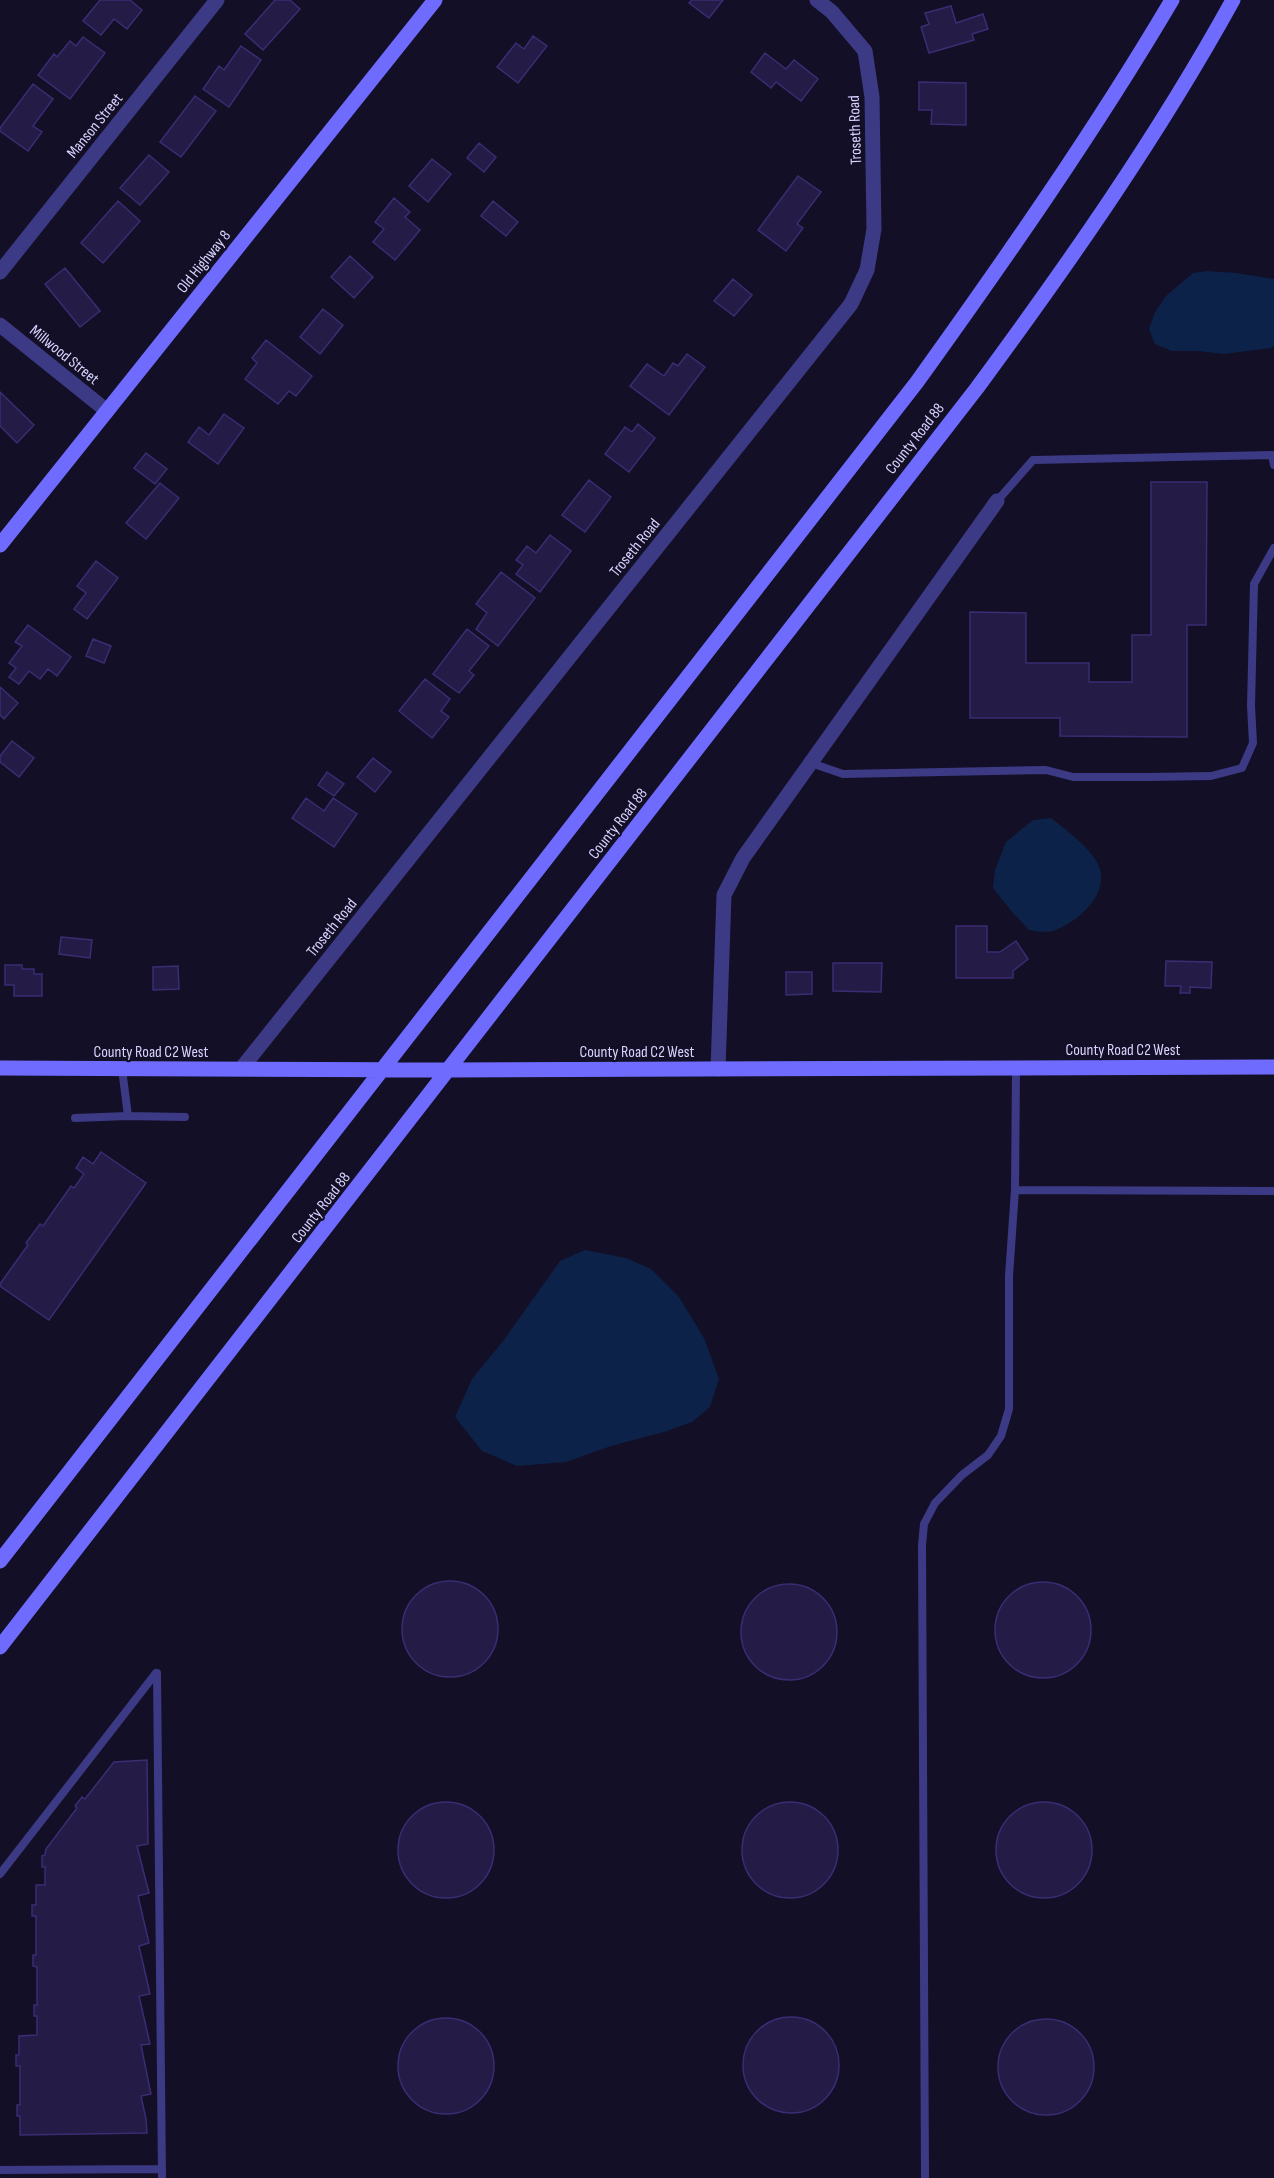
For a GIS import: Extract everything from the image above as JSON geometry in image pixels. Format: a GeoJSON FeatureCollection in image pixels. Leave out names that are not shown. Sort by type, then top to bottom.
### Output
{"type":"FeatureCollection","features":[{"type":"Feature","properties":{"kind":"main road","name":"Old Highway 8"},"geometry":{"type":"LineString","coordinates":[[0,545],[435,0]]}},
{"type":"Feature","properties":{"kind":"main road","name":"County Road 88"},"geometry":{"type":"LineString","coordinates":[[0,1561],[917,382],[1002,263],[1083,142],[1172,0]]}},
{"type":"Feature","properties":{"kind":"main road","name":"County Road 88"},"geometry":{"type":"LineString","coordinates":[[0,1647],[984,378],[1052,285],[1158,127],[1233,0]]}},
{"type":"Feature","properties":{"kind":"main road","name":"County Road C2 West"},"geometry":{"type":"LineString","coordinates":[[0,1068],[449,1070],[1274,1066]]}},
{"type":"Feature","properties":{"kind":"street","name":"Manson Street"},"geometry":{"type":"LineString","coordinates":[[0,272],[217,0]]}},
{"type":"Feature","properties":{"kind":"street","name":"Troseth Road"},"geometry":{"type":"LineString","coordinates":[[241,1069],[851,304],[867,270],[874,229],[872,97],[865,51],[832,12],[817,0]]}},
{"type":"Feature","properties":{"kind":"street","name":"Millwood Street"},"geometry":{"type":"LineString","coordinates":[[0,325],[107,411]]}},
{"type":"Feature","properties":{"kind":"street"},"geometry":{"type":"LineString","coordinates":[[718,1069],[724,895],[743,858],[997,501]]}},
{"type":"Feature","properties":{"kind":"lane"},"geometry":{"type":"LineString","coordinates":[[997,501],[1033,460],[1272,455],[1274,465]]}},
{"type":"Feature","properties":{"kind":"lane"},"geometry":{"type":"LineString","coordinates":[[811,763],[843,774],[1046,770],[1072,777],[1211,776],[1242,768],[1252,743],[1254,584],[1274,548]]}},
{"type":"Feature","properties":{"kind":"lane"},"geometry":{"type":"LineString","coordinates":[[925,2178],[922,1545],[924,1524],[935,1503],[962,1475],[988,1455],[1001,1436],[1008,1409],[1009,1276],[1015,1190],[1016,1067]]}},
{"type":"Feature","properties":{"kind":"lane"},"geometry":{"type":"LineString","coordinates":[[122,1069],[128,1116]]}},
{"type":"Feature","properties":{"kind":"lane"},"geometry":{"type":"LineString","coordinates":[[75,1118],[185,1117]]}},
{"type":"Feature","properties":{"kind":"lane"},"geometry":{"type":"LineString","coordinates":[[1015,1190],[1274,1191]]}},
{"type":"Feature","properties":{"kind":"lane"},"geometry":{"type":"LineString","coordinates":[[0,1874],[157,1673],[162,2174],[0,2170]]}},
{"type":"Feature","properties":{"kind":"water"},"geometry":{"type":"Polygon","coordinates":[[[1207,271],[1274,279],[1274,345],[1271,348],[1224,354],[1172,351],[1155,344],[1149,329],[1155,312],[1166,296],[1193,273],[1207,271]]]}},
{"type":"Feature","properties":{"kind":"water"},"geometry":{"type":"Polygon","coordinates":[[[1051,818],[1092,855],[1100,869],[1101,879],[1095,898],[1080,915],[1062,927],[1050,932],[1041,932],[1029,930],[993,888],[995,870],[1006,842],[1033,820],[1051,818]]]}},
{"type":"Feature","properties":{"kind":"water"},"geometry":{"type":"Polygon","coordinates":[[[585,1250],[626,1258],[651,1269],[679,1297],[704,1338],[719,1379],[710,1407],[692,1422],[566,1462],[517,1466],[482,1451],[455,1417],[472,1379],[503,1341],[560,1261],[585,1250]]]}},
{"type":"Feature","properties":{"kind":"building"},"geometry":{"type":"Polygon","coordinates":[[[100,0],[130,0],[142,10],[127,29],[114,19],[101,35],[83,21],[100,0]]]}},
{"type":"Feature","properties":{"kind":"building"},"geometry":{"type":"Polygon","coordinates":[[[275,0],[290,0],[300,9],[263,50],[245,34],[275,0]]]}},
{"type":"Feature","properties":{"kind":"building"},"geometry":{"type":"Polygon","coordinates":[[[692,0],[723,0],[709,18],[689,3],[692,0]]]}},
{"type":"Feature","properties":{"kind":"building"},"geometry":{"type":"Polygon","coordinates":[[[951,6],[956,23],[983,14],[988,29],[972,34],[974,40],[929,53],[921,27],[929,24],[925,13],[951,6]]]}},
{"type":"Feature","properties":{"kind":"building"},"geometry":{"type":"Polygon","coordinates":[[[533,36],[547,46],[518,83],[497,67],[516,43],[524,49],[533,36]]]}},
{"type":"Feature","properties":{"kind":"building"},"geometry":{"type":"Polygon","coordinates":[[[83,37],[105,53],[70,99],[38,75],[54,54],[57,57],[70,41],[76,46],[83,37]]]}},
{"type":"Feature","properties":{"kind":"building"},"geometry":{"type":"Polygon","coordinates":[[[241,46],[261,60],[229,107],[203,89],[219,66],[224,70],[241,46]]]}},
{"type":"Feature","properties":{"kind":"building"},"geometry":{"type":"Polygon","coordinates":[[[765,53],[786,69],[794,60],[818,79],[801,101],[776,82],[771,88],[751,72],[765,53]]]}},
{"type":"Feature","properties":{"kind":"building"},"geometry":{"type":"Polygon","coordinates":[[[919,82],[966,83],[966,125],[931,124],[932,110],[919,110],[919,82]]]}},
{"type":"Feature","properties":{"kind":"building"},"geometry":{"type":"Polygon","coordinates":[[[33,84],[53,99],[33,126],[42,132],[28,151],[0,131],[0,128],[33,84]]]}},
{"type":"Feature","properties":{"kind":"building"},"geometry":{"type":"Polygon","coordinates":[[[195,96],[216,111],[181,157],[160,142],[195,96]]]}},
{"type":"Feature","properties":{"kind":"building"},"geometry":{"type":"Polygon","coordinates":[[[479,143],[496,157],[484,172],[467,158],[479,143]]]}},
{"type":"Feature","properties":{"kind":"building"},"geometry":{"type":"Polygon","coordinates":[[[149,155],[169,172],[140,205],[120,188],[149,155]]]}},
{"type":"Feature","properties":{"kind":"building"},"geometry":{"type":"Polygon","coordinates":[[[432,159],[451,174],[428,202],[409,186],[432,159]]]}},
{"type":"Feature","properties":{"kind":"building"},"geometry":{"type":"Polygon","coordinates":[[[798,176],[821,192],[797,224],[803,228],[786,251],[758,230],[798,176]]]}},
{"type":"Feature","properties":{"kind":"building"},"geometry":{"type":"Polygon","coordinates":[[[394,198],[410,212],[405,217],[420,230],[395,260],[373,242],[384,229],[375,222],[394,198]]]}},
{"type":"Feature","properties":{"kind":"building"},"geometry":{"type":"Polygon","coordinates":[[[118,201],[140,221],[103,263],[81,243],[118,201]]]}},
{"type":"Feature","properties":{"kind":"building"},"geometry":{"type":"Polygon","coordinates":[[[493,201],[518,222],[506,236],[481,216],[493,201]]]}},
{"type":"Feature","properties":{"kind":"building"},"geometry":{"type":"Polygon","coordinates":[[[350,256],[373,277],[354,298],[331,277],[350,256]]]}},
{"type":"Feature","properties":{"kind":"building"},"geometry":{"type":"Polygon","coordinates":[[[65,268],[100,311],[80,327],[45,284],[65,268]]]}},
{"type":"Feature","properties":{"kind":"building"},"geometry":{"type":"Polygon","coordinates":[[[733,279],[752,295],[734,316],[714,301],[733,279]]]}},
{"type":"Feature","properties":{"kind":"building"},"geometry":{"type":"Polygon","coordinates":[[[323,309],[343,325],[320,354],[300,337],[323,309]]]}},
{"type":"Feature","properties":{"kind":"building"},"geometry":{"type":"Polygon","coordinates":[[[266,340],[312,376],[296,396],[289,391],[278,404],[245,379],[257,363],[252,358],[266,340]]]}},
{"type":"Feature","properties":{"kind":"building"},"geometry":{"type":"Polygon","coordinates":[[[687,354],[705,367],[669,415],[630,386],[647,364],[664,376],[673,363],[678,366],[687,354]]]}},
{"type":"Feature","properties":{"kind":"building"},"geometry":{"type":"Polygon","coordinates":[[[0,392],[34,425],[17,443],[0,426],[0,392]]]}},
{"type":"Feature","properties":{"kind":"building"},"geometry":{"type":"Polygon","coordinates":[[[224,414],[244,428],[218,464],[188,442],[199,427],[209,435],[224,414]]]}},
{"type":"Feature","properties":{"kind":"building"},"geometry":{"type":"Polygon","coordinates":[[[638,424],[655,438],[629,472],[605,454],[625,427],[632,432],[638,424]]]}},
{"type":"Feature","properties":{"kind":"building"},"geometry":{"type":"Polygon","coordinates":[[[146,453],[167,469],[155,484],[134,468],[146,453]]]}},
{"type":"Feature","properties":{"kind":"building"},"geometry":{"type":"Polygon","coordinates":[[[589,480],[611,497],[585,532],[562,515],[589,480]]]}},
{"type":"Feature","properties":{"kind":"building"},"geometry":{"type":"Polygon","coordinates":[[[1151,482],[1207,482],[1206,625],[1187,625],[1187,737],[1060,736],[1060,718],[970,718],[970,612],[1026,613],[1026,663],[1089,663],[1089,682],[1132,682],[1132,635],[1151,635],[1151,482]]]}},
{"type":"Feature","properties":{"kind":"building"},"geometry":{"type":"Polygon","coordinates":[[[160,483],[179,498],[146,539],[126,523],[160,483]]]}},
{"type":"Feature","properties":{"kind":"building"},"geometry":{"type":"Polygon","coordinates":[[[550,535],[571,551],[540,592],[516,574],[523,565],[516,560],[527,546],[536,553],[550,535]]]}},
{"type":"Feature","properties":{"kind":"building"},"geometry":{"type":"Polygon","coordinates":[[[96,561],[118,578],[87,619],[74,609],[86,593],[77,586],[96,561]]]}},
{"type":"Feature","properties":{"kind":"building"},"geometry":{"type":"Polygon","coordinates":[[[501,572],[535,598],[498,646],[476,629],[487,613],[476,604],[501,572]]]}},
{"type":"Feature","properties":{"kind":"building"},"geometry":{"type":"Polygon","coordinates":[[[28,625],[71,657],[57,676],[48,669],[40,679],[29,671],[19,684],[9,677],[16,668],[9,663],[22,646],[15,642],[28,625]]]}},
{"type":"Feature","properties":{"kind":"building"},"geometry":{"type":"Polygon","coordinates":[[[467,629],[489,646],[469,671],[474,675],[459,693],[433,674],[467,629]]]}},
{"type":"Feature","properties":{"kind":"building"},"geometry":{"type":"Polygon","coordinates":[[[93,639],[111,646],[104,663],[86,656],[93,639]]]}},
{"type":"Feature","properties":{"kind":"building"},"geometry":{"type":"Polygon","coordinates":[[[425,679],[450,699],[441,711],[449,717],[432,738],[399,711],[425,679]]]}},
{"type":"Feature","properties":{"kind":"building"},"geometry":{"type":"Polygon","coordinates":[[[0,687],[18,703],[4,719],[0,715],[0,687]]]}},
{"type":"Feature","properties":{"kind":"building"},"geometry":{"type":"Polygon","coordinates":[[[12,741],[34,758],[19,777],[0,762],[0,756],[12,741]]]}},
{"type":"Feature","properties":{"kind":"building"},"geometry":{"type":"Polygon","coordinates":[[[373,758],[391,772],[375,792],[357,777],[373,758]]]}},
{"type":"Feature","properties":{"kind":"building"},"geometry":{"type":"Polygon","coordinates":[[[327,772],[344,784],[334,796],[318,785],[327,772]]]}},
{"type":"Feature","properties":{"kind":"building"},"geometry":{"type":"Polygon","coordinates":[[[306,798],[324,811],[333,798],[357,814],[334,847],[292,818],[306,798]]]}},
{"type":"Feature","properties":{"kind":"building"},"geometry":{"type":"Polygon","coordinates":[[[956,926],[987,926],[987,952],[1000,952],[1016,941],[1028,959],[1013,971],[1013,978],[956,978],[956,926]]]}},
{"type":"Feature","properties":{"kind":"building"},"geometry":{"type":"Polygon","coordinates":[[[61,937],[92,940],[90,958],[59,954],[61,937]]]}},
{"type":"Feature","properties":{"kind":"building"},"geometry":{"type":"Polygon","coordinates":[[[1166,961],[1212,962],[1211,988],[1190,987],[1190,993],[1180,993],[1181,986],[1165,986],[1166,961]]]}},
{"type":"Feature","properties":{"kind":"building"},"geometry":{"type":"Polygon","coordinates":[[[833,963],[882,963],[881,992],[833,991],[833,963]]]}},
{"type":"Feature","properties":{"kind":"building"},"geometry":{"type":"Polygon","coordinates":[[[5,965],[22,965],[22,969],[34,969],[34,974],[42,974],[42,996],[14,996],[14,985],[5,985],[5,965]]]}},
{"type":"Feature","properties":{"kind":"building"},"geometry":{"type":"Polygon","coordinates":[[[178,966],[179,989],[153,990],[153,967],[178,966]]]}},
{"type":"Feature","properties":{"kind":"building"},"geometry":{"type":"Polygon","coordinates":[[[786,972],[812,972],[812,994],[786,995],[786,972]]]}},
{"type":"Feature","properties":{"kind":"building"},"geometry":{"type":"Polygon","coordinates":[[[101,1152],[146,1183],[49,1320],[0,1284],[40,1224],[43,1226],[71,1186],[74,1188],[84,1174],[76,1168],[83,1157],[93,1164],[101,1152]]]}},
{"type":"Feature","properties":{"kind":"building"},"geometry":{"type":"Polygon","coordinates":[[[450,1581],[468,1585],[484,1595],[494,1611],[498,1629],[494,1647],[484,1663],[468,1673],[450,1677],[432,1673],[416,1663],[406,1647],[402,1629],[406,1611],[416,1595],[432,1585],[450,1581]]]}},
{"type":"Feature","properties":{"kind":"building"},"geometry":{"type":"Polygon","coordinates":[[[1043,1582],[1061,1586],[1077,1596],[1087,1612],[1091,1630],[1087,1648],[1077,1664],[1061,1674],[1043,1678],[1025,1674],[1009,1664],[999,1648],[995,1630],[999,1612],[1009,1596],[1025,1586],[1043,1582]]]}},
{"type":"Feature","properties":{"kind":"building"},"geometry":{"type":"Polygon","coordinates":[[[789,1584],[807,1588],[823,1598],[833,1614],[837,1632],[833,1650],[823,1666],[807,1676],[789,1680],[771,1676],[755,1666],[745,1650],[741,1632],[745,1614],[755,1598],[771,1588],[789,1584]]]}},
{"type":"Feature","properties":{"kind":"building"},"geometry":{"type":"Polygon","coordinates":[[[147,1760],[148,1844],[137,1846],[149,1893],[138,1896],[149,1943],[139,1946],[150,1994],[139,1996],[150,2044],[141,2045],[151,2094],[141,2096],[147,2133],[20,2135],[20,2116],[17,2116],[17,2105],[20,2105],[20,2066],[16,2066],[16,2055],[19,2055],[19,2036],[37,2035],[37,2016],[34,2016],[34,2005],[37,2005],[37,1967],[33,1966],[33,1955],[36,1955],[36,1916],[32,1916],[32,1905],[36,1905],[36,1885],[45,1885],[45,1867],[42,1867],[42,1856],[45,1855],[46,1849],[77,1808],[75,1806],[82,1797],[85,1799],[114,1762],[147,1760]]]}},
{"type":"Feature","properties":{"kind":"building"},"geometry":{"type":"Polygon","coordinates":[[[446,1802],[464,1806],[480,1816],[490,1832],[494,1850],[490,1868],[480,1884],[464,1894],[446,1898],[428,1894],[412,1884],[402,1868],[398,1850],[402,1832],[412,1816],[428,1806],[446,1802]]]}},
{"type":"Feature","properties":{"kind":"building"},"geometry":{"type":"Polygon","coordinates":[[[790,1802],[808,1806],[824,1816],[834,1832],[838,1850],[834,1868],[824,1884],[808,1894],[790,1898],[772,1894],[756,1884],[746,1868],[742,1850],[746,1832],[756,1816],[772,1806],[790,1802]]]}},
{"type":"Feature","properties":{"kind":"building"},"geometry":{"type":"Polygon","coordinates":[[[1044,1802],[1062,1806],[1078,1816],[1088,1832],[1092,1850],[1088,1868],[1078,1884],[1062,1894],[1044,1898],[1026,1894],[1010,1884],[1000,1868],[996,1850],[1000,1832],[1010,1816],[1026,1806],[1044,1802]]]}},
{"type":"Feature","properties":{"kind":"building"},"geometry":{"type":"Polygon","coordinates":[[[791,2017],[809,2021],[825,2031],[835,2047],[839,2065],[835,2083],[825,2099],[809,2109],[791,2113],[773,2109],[757,2099],[747,2083],[743,2065],[747,2047],[757,2031],[773,2021],[791,2017]]]}},
{"type":"Feature","properties":{"kind":"building"},"geometry":{"type":"Polygon","coordinates":[[[446,2018],[464,2022],[480,2032],[490,2048],[494,2066],[490,2084],[480,2100],[464,2110],[446,2114],[428,2110],[412,2100],[402,2084],[398,2066],[402,2048],[412,2032],[428,2022],[446,2018]]]}},
{"type":"Feature","properties":{"kind":"building"},"geometry":{"type":"Polygon","coordinates":[[[1046,2019],[1064,2023],[1080,2033],[1090,2049],[1094,2067],[1090,2085],[1080,2101],[1064,2111],[1046,2115],[1028,2111],[1012,2101],[1002,2085],[998,2067],[1002,2049],[1012,2033],[1028,2023],[1046,2019]]]}}]}
